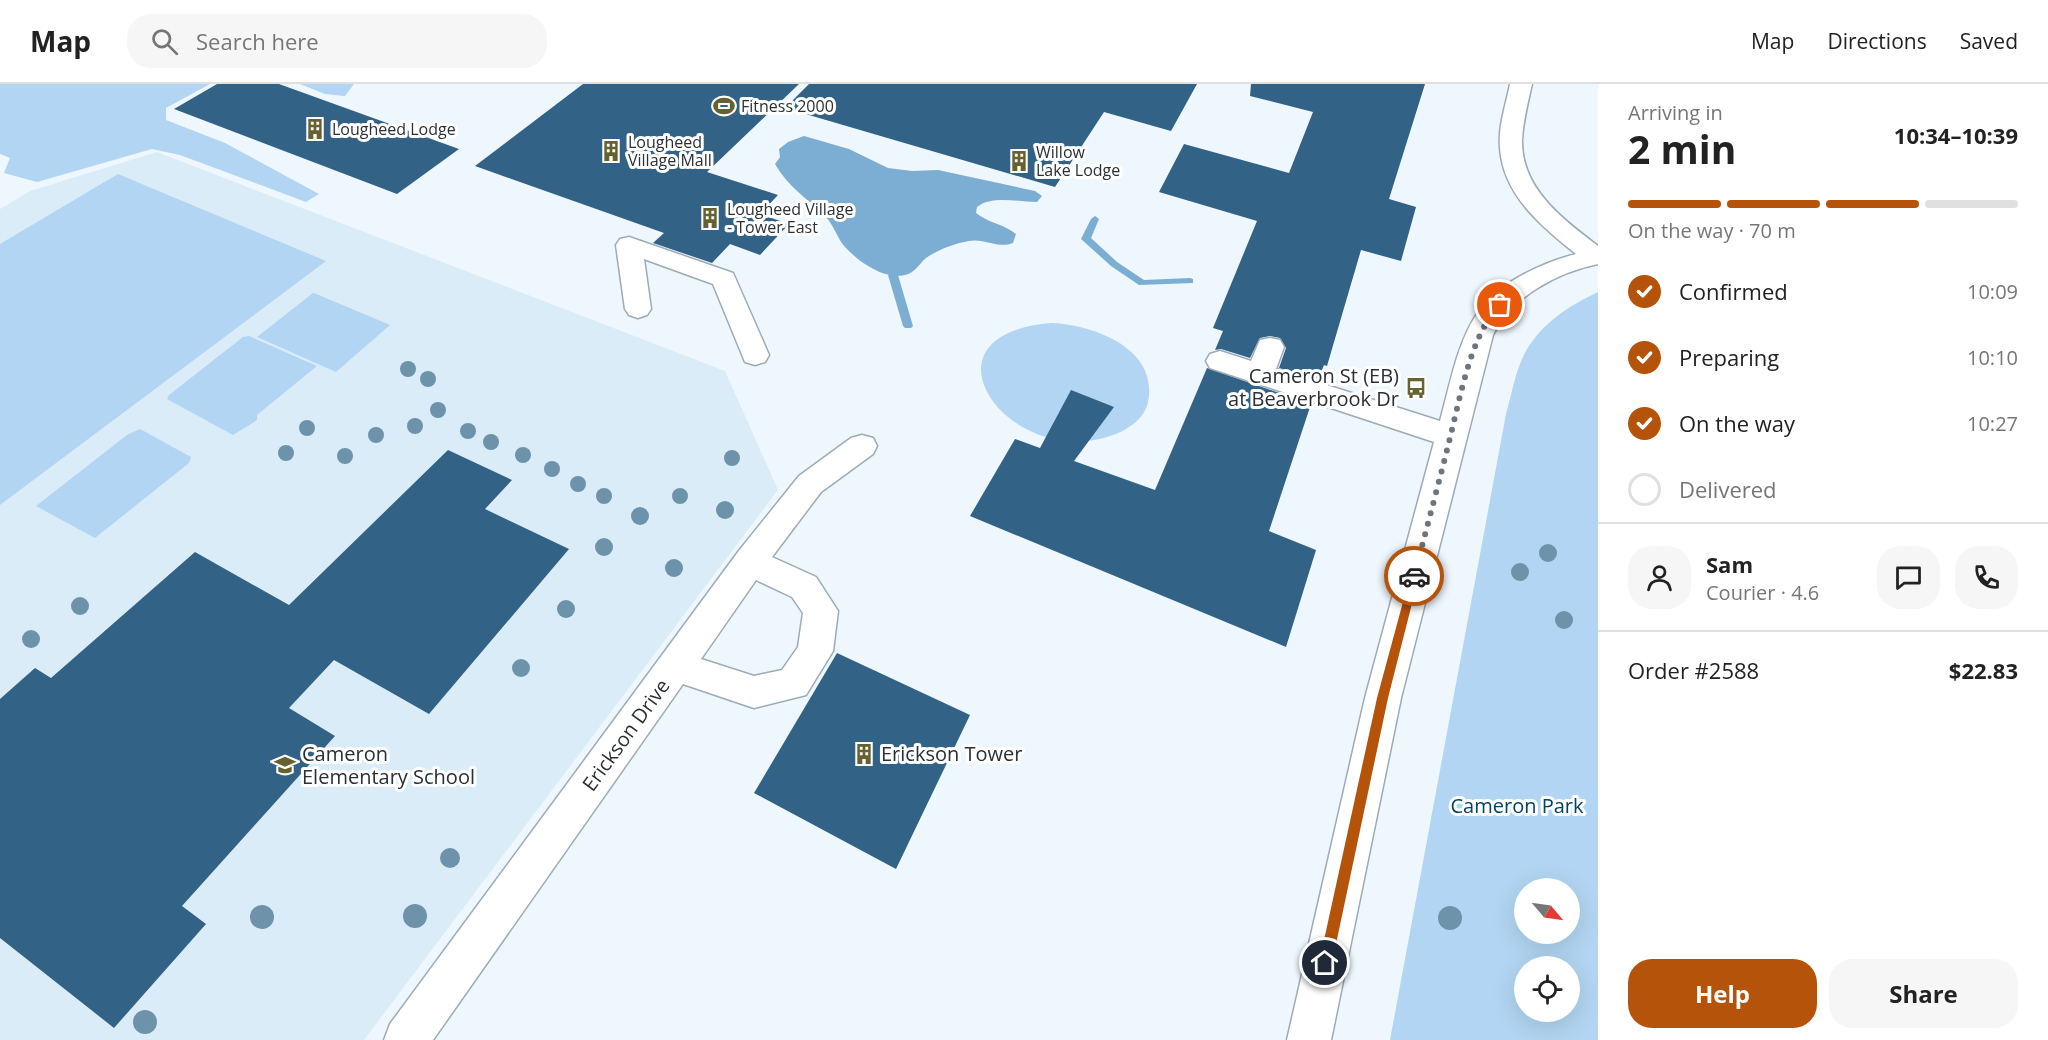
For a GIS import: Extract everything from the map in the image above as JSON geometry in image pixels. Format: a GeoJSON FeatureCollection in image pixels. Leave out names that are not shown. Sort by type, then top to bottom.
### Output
{"type":"FeatureCollection","features":[{"type":"Feature","properties":{"kind":"street"},"geometry":{"type":"LineString","coordinates":[[1521,84],[1511,146],[1512,160],[1518,177],[1528,194],[1556,223],[1597,257]]}},
{"type":"Feature","properties":{"kind":"street"},"geometry":{"type":"LineString","coordinates":[[638,309],[629,245],[724,279],[755,355]]}},
{"type":"Feature","properties":{"kind":"street"},"geometry":{"type":"LineString","coordinates":[[1309,1040],[1383,698],[1479,335],[1489,315],[1511,295],[1539,276],[1572,263],[1597,257]]}},
{"type":"Feature","properties":{"kind":"street"},"geometry":{"type":"LineString","coordinates":[[1260,374],[1269,347]]}},
{"type":"Feature","properties":{"kind":"street"},"geometry":{"type":"LineString","coordinates":[[1220,362],[1451,436]]}},
{"type":"Feature","properties":{"kind":"street","name":"Erickson Drive"},"geometry":{"type":"LineString","coordinates":[[406,1040],[750,562],[810,484],[862,446]]}},
{"type":"Feature","properties":{"kind":"street"},"geometry":{"type":"LineString","coordinates":[[675,666],[754,692],[793,684],[815,651],[821,611],[804,587],[750,562]]}},
{"type":"Feature","properties":{"kind":"shaded area"},"geometry":{"type":"Polygon","coordinates":[[[804,136],[849,149],[888,168],[912,171],[938,170],[1035,191],[1042,196],[1037,202],[998,200],[983,203],[977,207],[976,213],[1016,234],[1013,243],[1002,245],[975,240],[958,243],[930,255],[908,274],[889,275],[865,264],[851,253],[828,220],[792,186],[775,164],[780,157],[779,149],[788,142],[804,136]]]}},
{"type":"Feature","properties":{"kind":"shaded area","name":"Cameron Elementary School"},"geometry":{"type":"Polygon","coordinates":[[[157,152],[725,371],[778,490],[364,1040],[0,1040],[0,209],[30,191],[157,152]]]}},
{"type":"Feature","properties":{"kind":"green space"},"geometry":{"type":"Polygon","coordinates":[[[0,84],[210,84],[166,108],[166,120],[225,143],[319,194],[306,202],[180,155],[152,149],[37,182],[4,173],[10,158],[0,154],[0,84]]]}},
{"type":"Feature","properties":{"kind":"green space"},"geometry":{"type":"Polygon","coordinates":[[[300,84],[354,84],[345,96],[325,94],[300,84]]]}},
{"type":"Feature","properties":{"kind":"green space"},"geometry":{"type":"Polygon","coordinates":[[[118,174],[326,261],[0,505],[0,244],[118,174]]]}},
{"type":"Feature","properties":{"kind":"green space","name":"Cameron Park"},"geometry":{"type":"Polygon","coordinates":[[[1598,292],[1598,1040],[1390,1040],[1506,414],[1514,382],[1526,351],[1542,330],[1563,312],[1598,292]]]}},
{"type":"Feature","properties":{"kind":"green space"},"geometry":{"type":"Polygon","coordinates":[[[313,293],[390,325],[336,372],[257,337],[313,293]]]}},
{"type":"Feature","properties":{"kind":"green space"},"geometry":{"type":"Polygon","coordinates":[[[1052,323],[1086,329],[1103,335],[1120,343],[1133,354],[1143,367],[1149,383],[1146,408],[1135,423],[1113,435],[1075,442],[1040,435],[1011,419],[990,397],[981,373],[987,350],[1009,333],[1052,323]]]}},
{"type":"Feature","properties":{"kind":"green space"},"geometry":{"type":"Polygon","coordinates":[[[249,336],[317,366],[257,415],[257,420],[233,435],[167,399],[169,395],[243,337],[249,336]]]}},
{"type":"Feature","properties":{"kind":"green space"},"geometry":{"type":"Polygon","coordinates":[[[140,429],[191,457],[189,463],[95,538],[36,506],[127,435],[140,429]]]}},
{"type":"Feature","properties":{"kind":"building","name":"Lougheed Lodge"},"geometry":{"type":"Polygon","coordinates":[[[217,84],[279,84],[459,149],[397,194],[174,109],[217,84]]]}},
{"type":"Feature","properties":{"kind":"building","name":"Lougheed Village Mall"},"geometry":{"type":"Polygon","coordinates":[[[583,84],[799,84],[707,172],[778,195],[760,214],[789,224],[760,255],[730,244],[712,263],[653,243],[664,233],[475,166],[583,84]]]}},
{"type":"Feature","properties":{"kind":"building","name":"Willow Lake Lodge"},"geometry":{"type":"Polygon","coordinates":[[[809,84],[1197,84],[1171,131],[1104,112],[1055,187],[785,108],[809,84]]]}},
{"type":"Feature","properties":{"kind":"building"},"geometry":{"type":"Polygon","coordinates":[[[1251,84],[1425,84],[1389,199],[1416,207],[1401,261],[1361,250],[1327,366],[1324,365],[1318,380],[1279,368],[1286,348],[1280,338],[1270,336],[1260,338],[1250,358],[1221,349],[1215,350],[1223,331],[1213,328],[1257,221],[1159,192],[1184,144],[1289,173],[1313,112],[1250,96],[1251,84]]]}},
{"type":"Feature","properties":{"kind":"building"},"geometry":{"type":"Polygon","coordinates":[[[1207,368],[1311,404],[1269,531],[1316,550],[1286,647],[970,516],[1015,439],[1040,448],[1071,390],[1114,407],[1074,461],[1155,490],[1207,368]]]}},
{"type":"Feature","properties":{"kind":"building"},"geometry":{"type":"Polygon","coordinates":[[[448,450],[512,480],[485,509],[569,549],[429,714],[334,660],[289,708],[335,736],[182,906],[206,924],[114,1028],[0,938],[0,699],[35,668],[51,678],[195,552],[289,605],[448,450]]]}},
{"type":"Feature","properties":{"kind":"building","name":"Erickson Tower"},"geometry":{"type":"Polygon","coordinates":[[[837,653],[970,715],[896,869],[754,793],[837,653]]]}},
{"type":"Feature","properties":{"kind":"waterway"},"geometry":{"type":"LineString","coordinates":[[1095,219],[1086,239],[1114,264],[1142,283],[1190,281]]}},
{"type":"Feature","properties":{"kind":"waterway"},"geometry":{"type":"LineString","coordinates":[[893,275],[908,326]]}},
{"type":"Feature","properties":{"kind":"way so far"},"geometry":{"type":"LineString","coordinates":[[1414,576],[1479,335],[1489,315],[1500,305]]}},
{"type":"Feature","properties":{"kind":"place","name":"Fitness 2000"},"geometry":{"type":"Point","coordinates":[724,106]}},
{"type":"Feature","properties":{"kind":"place","name":"Lougheed Lodge"},"geometry":{"type":"Point","coordinates":[315,129]}},
{"type":"Feature","properties":{"kind":"place","name":"Lougheed Village Mall"},"geometry":{"type":"Point","coordinates":[611,151]}},
{"type":"Feature","properties":{"kind":"place","name":"Willow Lake Lodge"},"geometry":{"type":"Point","coordinates":[1019,161]}},
{"type":"Feature","properties":{"kind":"place","name":"Lougheed Village - Tower East"},"geometry":{"type":"Point","coordinates":[710,218]}},
{"type":"Feature","properties":{"kind":"place","name":"Cameron St (EB) at Beaverbrook Dr"},"geometry":{"type":"Point","coordinates":[1416,388]}},
{"type":"Feature","properties":{"kind":"place","name":"Erickson Tower"},"geometry":{"type":"Point","coordinates":[864,754]}},
{"type":"Feature","properties":{"kind":"place","name":"Cameron Elementary School"},"geometry":{"type":"Point","coordinates":[285,765]}},
{"type":"Feature","properties":{"kind":"route"},"geometry":{"type":"LineString","coordinates":[[1325,963],[1383,698],[1414,576]]}}]}
